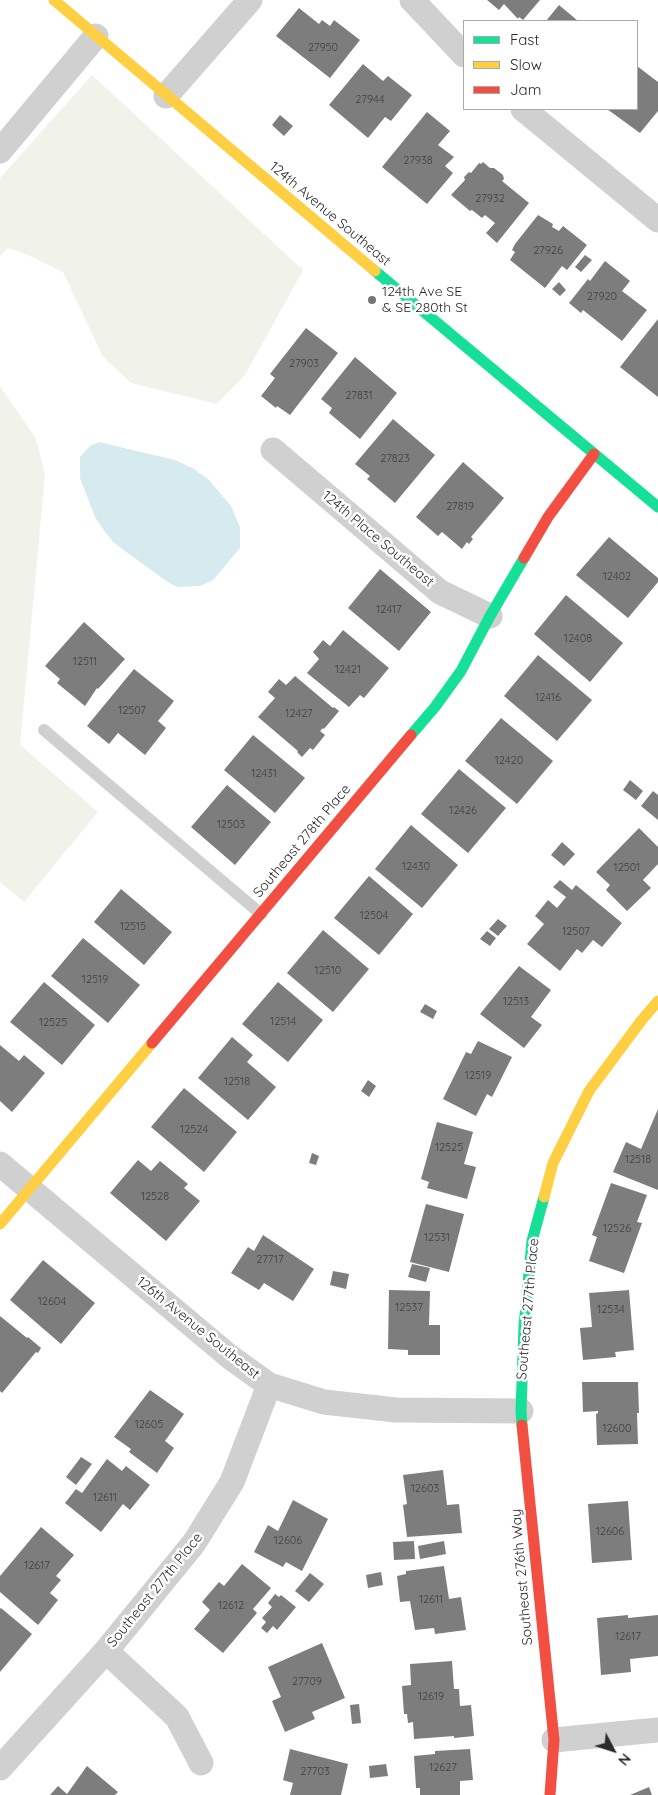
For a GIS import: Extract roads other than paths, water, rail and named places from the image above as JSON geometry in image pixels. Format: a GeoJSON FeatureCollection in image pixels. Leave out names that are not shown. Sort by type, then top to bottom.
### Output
{"type":"FeatureCollection","features":[{"type":"Feature","properties":{"kind":"street","name":"124th Avenue Southeast"},"geometry":{"type":"LineString","coordinates":[[54,0],[166,96],[658,507]]}},
{"type":"Feature","properties":{"kind":"street"},"geometry":{"type":"LineString","coordinates":[[166,96],[250,0]]}},
{"type":"Feature","properties":{"kind":"street"},"geometry":{"type":"LineString","coordinates":[[412,0],[463,53]]}},
{"type":"Feature","properties":{"kind":"street"},"geometry":{"type":"LineString","coordinates":[[0,151],[96,36]]}},
{"type":"Feature","properties":{"kind":"street"},"geometry":{"type":"LineString","coordinates":[[524,110],[658,220]]}},
{"type":"Feature","properties":{"kind":"street","name":"124th Place Southeast"},"geometry":{"type":"LineString","coordinates":[[273,450],[440,592],[490,616]]}},
{"type":"Feature","properties":{"kind":"street","name":"Southeast 278th Place"},"geometry":{"type":"LineString","coordinates":[[0,1224],[435,707],[461,671],[490,616],[548,517],[594,454]]}},
{"type":"Feature","properties":{"kind":"street","name":"Southeast 277th Place"},"geometry":{"type":"LineString","coordinates":[[521,1411],[524,1326],[532,1241],[553,1163],[589,1091],[658,1001]]}},
{"type":"Feature","properties":{"kind":"street","name":"126th Avenue Southeast"},"geometry":{"type":"LineString","coordinates":[[0,1164],[230,1357],[269,1385],[324,1402],[396,1410],[521,1411]]}},
{"type":"Feature","properties":{"kind":"street","name":"Southeast 277th Place"},"geometry":{"type":"LineString","coordinates":[[0,1768],[106,1651],[194,1543],[232,1482],[269,1385]]}},
{"type":"Feature","properties":{"kind":"street","name":"Southeast 276th Way"},"geometry":{"type":"LineString","coordinates":[[521,1411],[554,1740],[550,1795]]}},
{"type":"Feature","properties":{"kind":"street"},"geometry":{"type":"LineString","coordinates":[[106,1651],[177,1718],[201,1763]]}},
{"type":"Feature","properties":{"kind":"street"},"geometry":{"type":"LineString","coordinates":[[554,1740],[658,1730]]}},
{"type":"Feature","properties":{"kind":"lane"},"geometry":{"type":"LineString","coordinates":[[44,730],[261,914]]}},
{"type":"Feature","properties":{"kind":"place","name":"124th Ave SE & SE 280th St"},"geometry":{"type":"Point","coordinates":[372,300]}}]}
